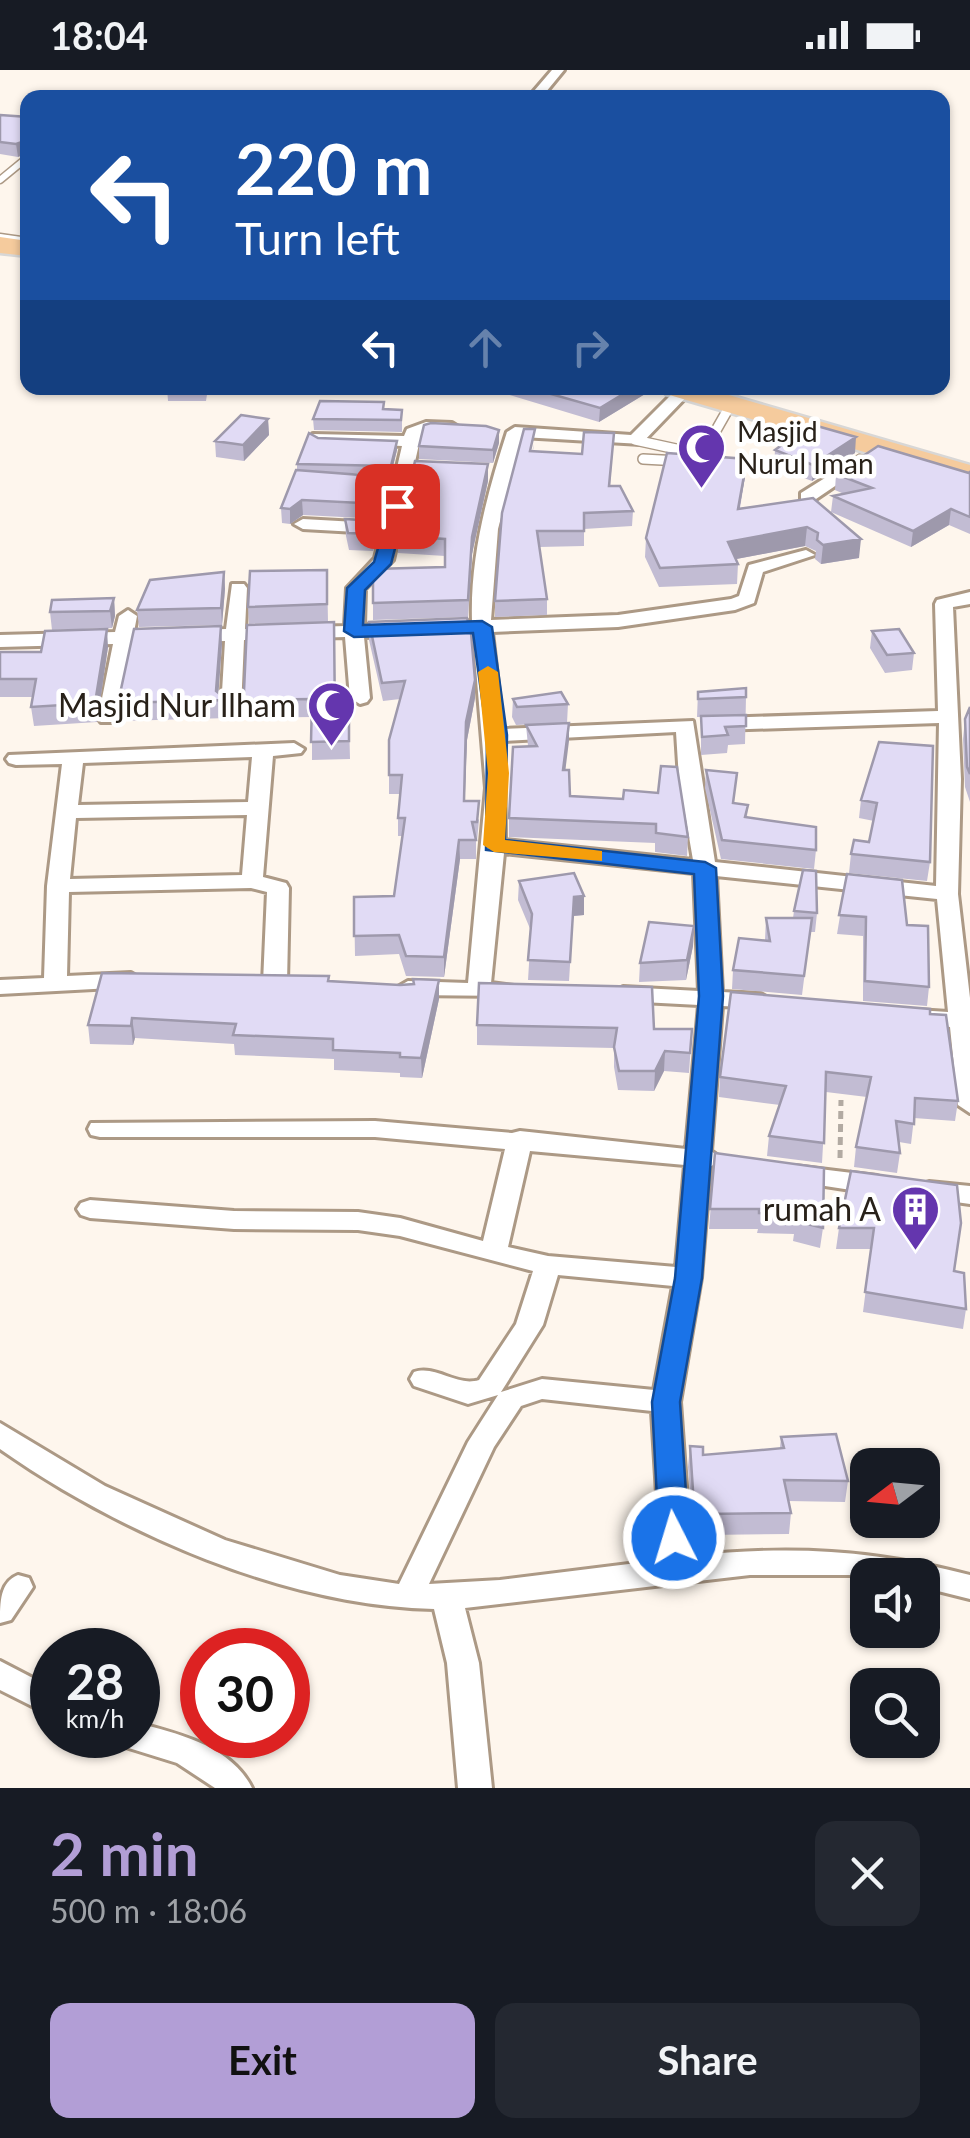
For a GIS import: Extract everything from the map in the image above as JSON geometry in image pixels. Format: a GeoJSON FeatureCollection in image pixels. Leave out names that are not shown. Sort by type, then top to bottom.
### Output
{"type":"FeatureCollection","features":[{"type":"Feature","properties":{"kind":"highway"},"geometry":{"type":"LineString","coordinates":[[700,395],[970,474]]}},
{"type":"Feature","properties":{"kind":"street"},"geometry":{"type":"LineString","coordinates":[[541,90],[558,70]]}},
{"type":"Feature","properties":{"kind":"street"},"geometry":{"type":"LineString","coordinates":[[479,990],[494,845],[497,735],[482,627],[493,472],[507,432],[634,440],[675,395]]}},
{"type":"Feature","properties":{"kind":"street"},"geometry":{"type":"LineString","coordinates":[[360,698],[354,631],[356,588],[382,564],[412,432],[419,428],[464,429]]}},
{"type":"Feature","properties":{"kind":"street"},"geometry":{"type":"LineString","coordinates":[[319,437],[411,441]]}},
{"type":"Feature","properties":{"kind":"street"},"geometry":{"type":"LineString","coordinates":[[807,497],[879,447]]}},
{"type":"Feature","properties":{"kind":"street"},"geometry":{"type":"LineString","coordinates":[[382,482],[428,469]]}},
{"type":"Feature","properties":{"kind":"street"},"geometry":{"type":"LineString","coordinates":[[303,524],[392,529]]}},
{"type":"Feature","properties":{"kind":"street"},"geometry":{"type":"LineString","coordinates":[[0,641],[618,621],[736,604],[747,599],[756,569],[806,555]]}},
{"type":"Feature","properties":{"kind":"street"},"geometry":{"type":"LineString","coordinates":[[231,709],[238,588]]}},
{"type":"Feature","properties":{"kind":"street"},"geometry":{"type":"LineString","coordinates":[[970,598],[944,604],[946,716],[960,766],[947,894],[966,1021],[970,1105]]}},
{"type":"Feature","properties":{"kind":"street"},"geometry":{"type":"LineString","coordinates":[[108,718],[128,616]]}},
{"type":"Feature","properties":{"kind":"street"},"geometry":{"type":"LineString","coordinates":[[497,735],[946,716]]}},
{"type":"Feature","properties":{"kind":"street"},"geometry":{"type":"LineString","coordinates":[[677,1569],[666,1402],[688,1278],[711,996],[705,868],[689,779],[686,725]]}},
{"type":"Feature","properties":{"kind":"street"},"geometry":{"type":"LineString","coordinates":[[16,758],[294,749]]}},
{"type":"Feature","properties":{"kind":"street"},"geometry":{"type":"LineString","coordinates":[[252,881],[264,751]]}},
{"type":"Feature","properties":{"kind":"street"},"geometry":{"type":"LineString","coordinates":[[55,984],[58,886],[73,757]]}},
{"type":"Feature","properties":{"kind":"street"},"geometry":{"type":"LineString","coordinates":[[67,812],[260,808]]}},
{"type":"Feature","properties":{"kind":"street"},"geometry":{"type":"LineString","coordinates":[[494,845],[947,894]]}},
{"type":"Feature","properties":{"kind":"street"},"geometry":{"type":"LineString","coordinates":[[58,886],[252,881],[278,888],[267,983],[304,985]]}},
{"type":"Feature","properties":{"kind":"street"},"geometry":{"type":"LineString","coordinates":[[0,987],[158,979]]}},
{"type":"Feature","properties":{"kind":"street"},"geometry":{"type":"LineString","coordinates":[[379,987],[535,993]]}},
{"type":"Feature","properties":{"kind":"street"},"geometry":{"type":"LineString","coordinates":[[606,994],[711,996],[789,1004]]}},
{"type":"Feature","properties":{"kind":"street"},"geometry":{"type":"LineString","coordinates":[[887,1014],[966,1021]]}},
{"type":"Feature","properties":{"kind":"street"},"geometry":{"type":"LineString","coordinates":[[100,1129],[376,1129],[520,1139],[733,1163]]}},
{"type":"Feature","properties":{"kind":"street"},"geometry":{"type":"LineString","coordinates":[[493,1253],[520,1139]]}},
{"type":"Feature","properties":{"kind":"street"},"geometry":{"type":"LineString","coordinates":[[769,1169],[840,1182],[970,1195]]}},
{"type":"Feature","properties":{"kind":"street"},"geometry":{"type":"LineString","coordinates":[[90,1208],[234,1220],[358,1221],[400,1227],[548,1265],[688,1278]]}},
{"type":"Feature","properties":{"kind":"street"},"geometry":{"type":"LineString","coordinates":[[424,1379],[468,1394],[489,1388],[530,1325],[542,1298],[548,1265]]}},
{"type":"Feature","properties":{"kind":"street"},"geometry":{"type":"LineString","coordinates":[[408,1596],[482,1442],[511,1399],[542,1389],[666,1402]]}},
{"type":"Feature","properties":{"kind":"street"},"geometry":{"type":"LineString","coordinates":[[0,1434],[37,1464],[113,1504],[198,1540],[301,1576],[373,1593],[447,1598],[677,1569],[850,1563],[970,1587]]}},
{"type":"Feature","properties":{"kind":"street"},"geometry":{"type":"LineString","coordinates":[[447,1598],[462,1663],[475,1788]]}},
{"type":"Feature","properties":{"kind":"street"},"geometry":{"type":"LineString","coordinates":[[0,1674],[30,1691]]}},
{"type":"Feature","properties":{"kind":"street"},"geometry":{"type":"LineString","coordinates":[[160,1744],[189,1752],[218,1767],[235,1788]]}},
{"type":"Feature","properties":{"kind":"lane"},"geometry":{"type":"LineString","coordinates":[[643,459],[698,462],[731,404]]}},
{"type":"Feature","properties":{"kind":"lane"},"geometry":{"type":"LineString","coordinates":[[634,440],[700,454]]}},
{"type":"Feature","properties":{"kind":"path"},"geometry":{"type":"LineString","coordinates":[[840,1182],[841,1100]]}},
{"type":"Feature","properties":{"kind":"building"},"geometry":{"type":"Polygon","coordinates":[[[0,115],[20,116],[20,143],[0,142],[0,115]]]}},
{"type":"Feature","properties":{"kind":"building"},"geometry":{"type":"Polygon","coordinates":[[[554,395],[621,395],[600,408],[554,395]]]}},
{"type":"Feature","properties":{"kind":"building"},"geometry":{"type":"Polygon","coordinates":[[[320,401],[384,402],[383,409],[402,410],[401,420],[313,419],[320,401]]]}},
{"type":"Feature","properties":{"kind":"building"},"geometry":{"type":"Polygon","coordinates":[[[241,415],[268,419],[243,445],[215,441],[241,415]]]}},
{"type":"Feature","properties":{"kind":"building"},"geometry":{"type":"Polygon","coordinates":[[[810,424],[856,437],[813,465],[775,450],[810,424]]]}},
{"type":"Feature","properties":{"kind":"building"},"geometry":{"type":"Polygon","coordinates":[[[424,425],[499,430],[493,450],[419,446],[424,425]]]}},
{"type":"Feature","properties":{"kind":"building"},"geometry":{"type":"Polygon","coordinates":[[[524,429],[535,429],[530,451],[582,454],[584,432],[614,433],[609,486],[620,486],[633,511],[584,513],[584,531],[537,531],[547,599],[495,601],[502,513],[524,429]]]}},
{"type":"Feature","properties":{"kind":"building"},"geometry":{"type":"Polygon","coordinates":[[[309,433],[318,438],[397,441],[391,466],[297,464],[309,433]]]}},
{"type":"Feature","properties":{"kind":"building"},"geometry":{"type":"Polygon","coordinates":[[[878,446],[970,472],[970,517],[951,509],[913,531],[833,496],[872,488],[836,474],[878,446]]]}},
{"type":"Feature","properties":{"kind":"building"},"geometry":{"type":"Polygon","coordinates":[[[667,453],[747,459],[738,509],[813,498],[861,539],[823,545],[817,540],[818,533],[807,527],[728,542],[738,564],[660,568],[646,538],[667,453]]]}},
{"type":"Feature","properties":{"kind":"building"},"geometry":{"type":"Polygon","coordinates":[[[415,461],[488,464],[472,537],[468,600],[373,603],[373,569],[445,567],[445,539],[398,536],[415,461]]]}},
{"type":"Feature","properties":{"kind":"building"},"geometry":{"type":"Polygon","coordinates":[[[296,470],[387,477],[381,504],[302,500],[290,509],[281,508],[296,470]]]}},
{"type":"Feature","properties":{"kind":"building"},"geometry":{"type":"Polygon","coordinates":[[[345,519],[376,521],[372,534],[348,533],[345,519]]]}},
{"type":"Feature","properties":{"kind":"building"},"geometry":{"type":"Polygon","coordinates":[[[327,570],[327,604],[248,607],[250,571],[327,570]]]}},
{"type":"Feature","properties":{"kind":"building"},"geometry":{"type":"Polygon","coordinates":[[[224,572],[221,608],[137,610],[150,580],[224,572]]]}},
{"type":"Feature","properties":{"kind":"building"},"geometry":{"type":"Polygon","coordinates":[[[114,598],[110,611],[50,612],[52,600],[114,598]]]}},
{"type":"Feature","properties":{"kind":"building"},"geometry":{"type":"Polygon","coordinates":[[[467,618],[475,680],[466,722],[464,801],[479,801],[477,822],[472,822],[476,840],[459,840],[444,957],[406,956],[399,935],[354,936],[354,897],[394,896],[405,818],[398,818],[402,775],[389,775],[389,740],[405,681],[382,683],[369,622],[467,618]]]}},
{"type":"Feature","properties":{"kind":"building"},"geometry":{"type":"Polygon","coordinates":[[[334,622],[335,721],[349,720],[349,741],[311,742],[312,699],[232,700],[244,691],[247,625],[334,622]]]}},
{"type":"Feature","properties":{"kind":"building"},"geometry":{"type":"Polygon","coordinates":[[[221,626],[216,691],[227,700],[118,703],[134,629],[221,626]]]}},
{"type":"Feature","properties":{"kind":"building"},"geometry":{"type":"Polygon","coordinates":[[[107,629],[95,703],[31,707],[36,679],[0,679],[0,652],[41,652],[45,631],[107,629]]]}},
{"type":"Feature","properties":{"kind":"building"},"geometry":{"type":"Polygon","coordinates":[[[899,629],[914,653],[887,655],[872,631],[899,629]]]}},
{"type":"Feature","properties":{"kind":"building"},"geometry":{"type":"Polygon","coordinates":[[[746,688],[746,697],[698,699],[698,692],[746,688]]]}},
{"type":"Feature","properties":{"kind":"building"},"geometry":{"type":"Polygon","coordinates":[[[561,692],[568,704],[517,707],[513,699],[561,692]]]}},
{"type":"Feature","properties":{"kind":"building"},"geometry":{"type":"Polygon","coordinates":[[[970,707],[970,774],[965,719],[970,707]]]}},
{"type":"Feature","properties":{"kind":"building"},"geometry":{"type":"Polygon","coordinates":[[[746,715],[746,726],[725,727],[728,735],[702,737],[701,716],[746,715]]]}},
{"type":"Feature","properties":{"kind":"building"},"geometry":{"type":"Polygon","coordinates":[[[569,723],[563,770],[569,770],[570,796],[623,799],[624,790],[658,793],[661,766],[677,767],[688,837],[656,833],[656,824],[509,818],[513,747],[537,746],[526,725],[569,723]]]}},
{"type":"Feature","properties":{"kind":"building"},"geometry":{"type":"Polygon","coordinates":[[[879,742],[933,746],[930,862],[851,854],[854,840],[869,842],[877,803],[861,800],[879,742]]]}},
{"type":"Feature","properties":{"kind":"building"},"geometry":{"type":"Polygon","coordinates":[[[706,770],[737,773],[733,803],[748,805],[745,817],[816,827],[816,850],[722,840],[706,770]]]}},
{"type":"Feature","properties":{"kind":"building"},"geometry":{"type":"Polygon","coordinates":[[[803,870],[816,871],[817,913],[794,911],[803,870]]]}},
{"type":"Feature","properties":{"kind":"building"},"geometry":{"type":"Polygon","coordinates":[[[574,873],[584,896],[574,897],[570,962],[528,960],[532,914],[519,881],[574,873]]]}},
{"type":"Feature","properties":{"kind":"building"},"geometry":{"type":"Polygon","coordinates":[[[847,874],[902,880],[907,925],[928,926],[929,987],[865,981],[866,917],[839,915],[847,874]]]}},
{"type":"Feature","properties":{"kind":"building"},"geometry":{"type":"Polygon","coordinates":[[[766,918],[812,918],[804,976],[733,970],[739,938],[770,941],[766,918]]]}},
{"type":"Feature","properties":{"kind":"building"},"geometry":{"type":"Polygon","coordinates":[[[649,922],[694,926],[687,960],[640,963],[649,922]]]}},
{"type":"Feature","properties":{"kind":"building"},"geometry":{"type":"Polygon","coordinates":[[[102,973],[329,976],[328,981],[400,985],[414,984],[413,979],[439,980],[421,1058],[400,1057],[400,1053],[333,1050],[333,1039],[233,1035],[236,1024],[132,1018],[131,1026],[88,1025],[102,973]]]}},
{"type":"Feature","properties":{"kind":"building"},"geometry":{"type":"Polygon","coordinates":[[[479,983],[652,987],[654,1029],[692,1029],[690,1053],[665,1051],[655,1071],[619,1071],[614,1047],[617,1028],[477,1025],[479,983]]]}},
{"type":"Feature","properties":{"kind":"building"},"geometry":{"type":"Polygon","coordinates":[[[731,992],[930,1009],[930,1014],[946,1015],[958,1101],[915,1098],[914,1124],[896,1121],[900,1153],[856,1147],[871,1077],[826,1072],[824,1143],[769,1136],[786,1086],[720,1077],[731,992]]]}},
{"type":"Feature","properties":{"kind":"building"},"geometry":{"type":"Polygon","coordinates":[[[715,1153],[824,1168],[823,1228],[795,1221],[796,1214],[710,1209],[715,1153]]]}},
{"type":"Feature","properties":{"kind":"building"},"geometry":{"type":"Polygon","coordinates":[[[851,1171],[957,1185],[961,1223],[954,1271],[964,1273],[966,1309],[865,1292],[874,1228],[839,1228],[851,1171]]]}},
{"type":"Feature","properties":{"kind":"building"},"geometry":{"type":"Polygon","coordinates":[[[836,1434],[848,1481],[784,1480],[791,1513],[706,1514],[707,1521],[695,1520],[690,1446],[703,1447],[703,1455],[784,1448],[781,1437],[836,1434]]]}},
{"type":"Feature","properties":{"kind":"slow traffic"},"geometry":{"type":"LineString","coordinates":[[488,672],[497,735],[494,845],[594,856]]}},
{"type":"Feature","properties":{"kind":"place","name":"Masjid Nurul Iman"},"geometry":{"type":"Point","coordinates":[702,490]}},
{"type":"Feature","properties":{"kind":"place","name":"Masjid Nur Ilham"},"geometry":{"type":"Point","coordinates":[331,748]}},
{"type":"Feature","properties":{"kind":"place","name":"rumah A"},"geometry":{"type":"Point","coordinates":[916,1252]}},
{"type":"Feature","properties":{"kind":"route"},"geometry":{"type":"LineString","coordinates":[[397,506],[382,564],[356,588],[354,631],[482,627],[497,735],[494,845],[705,868],[711,996],[688,1278],[666,1402],[674,1538]]}}]}
